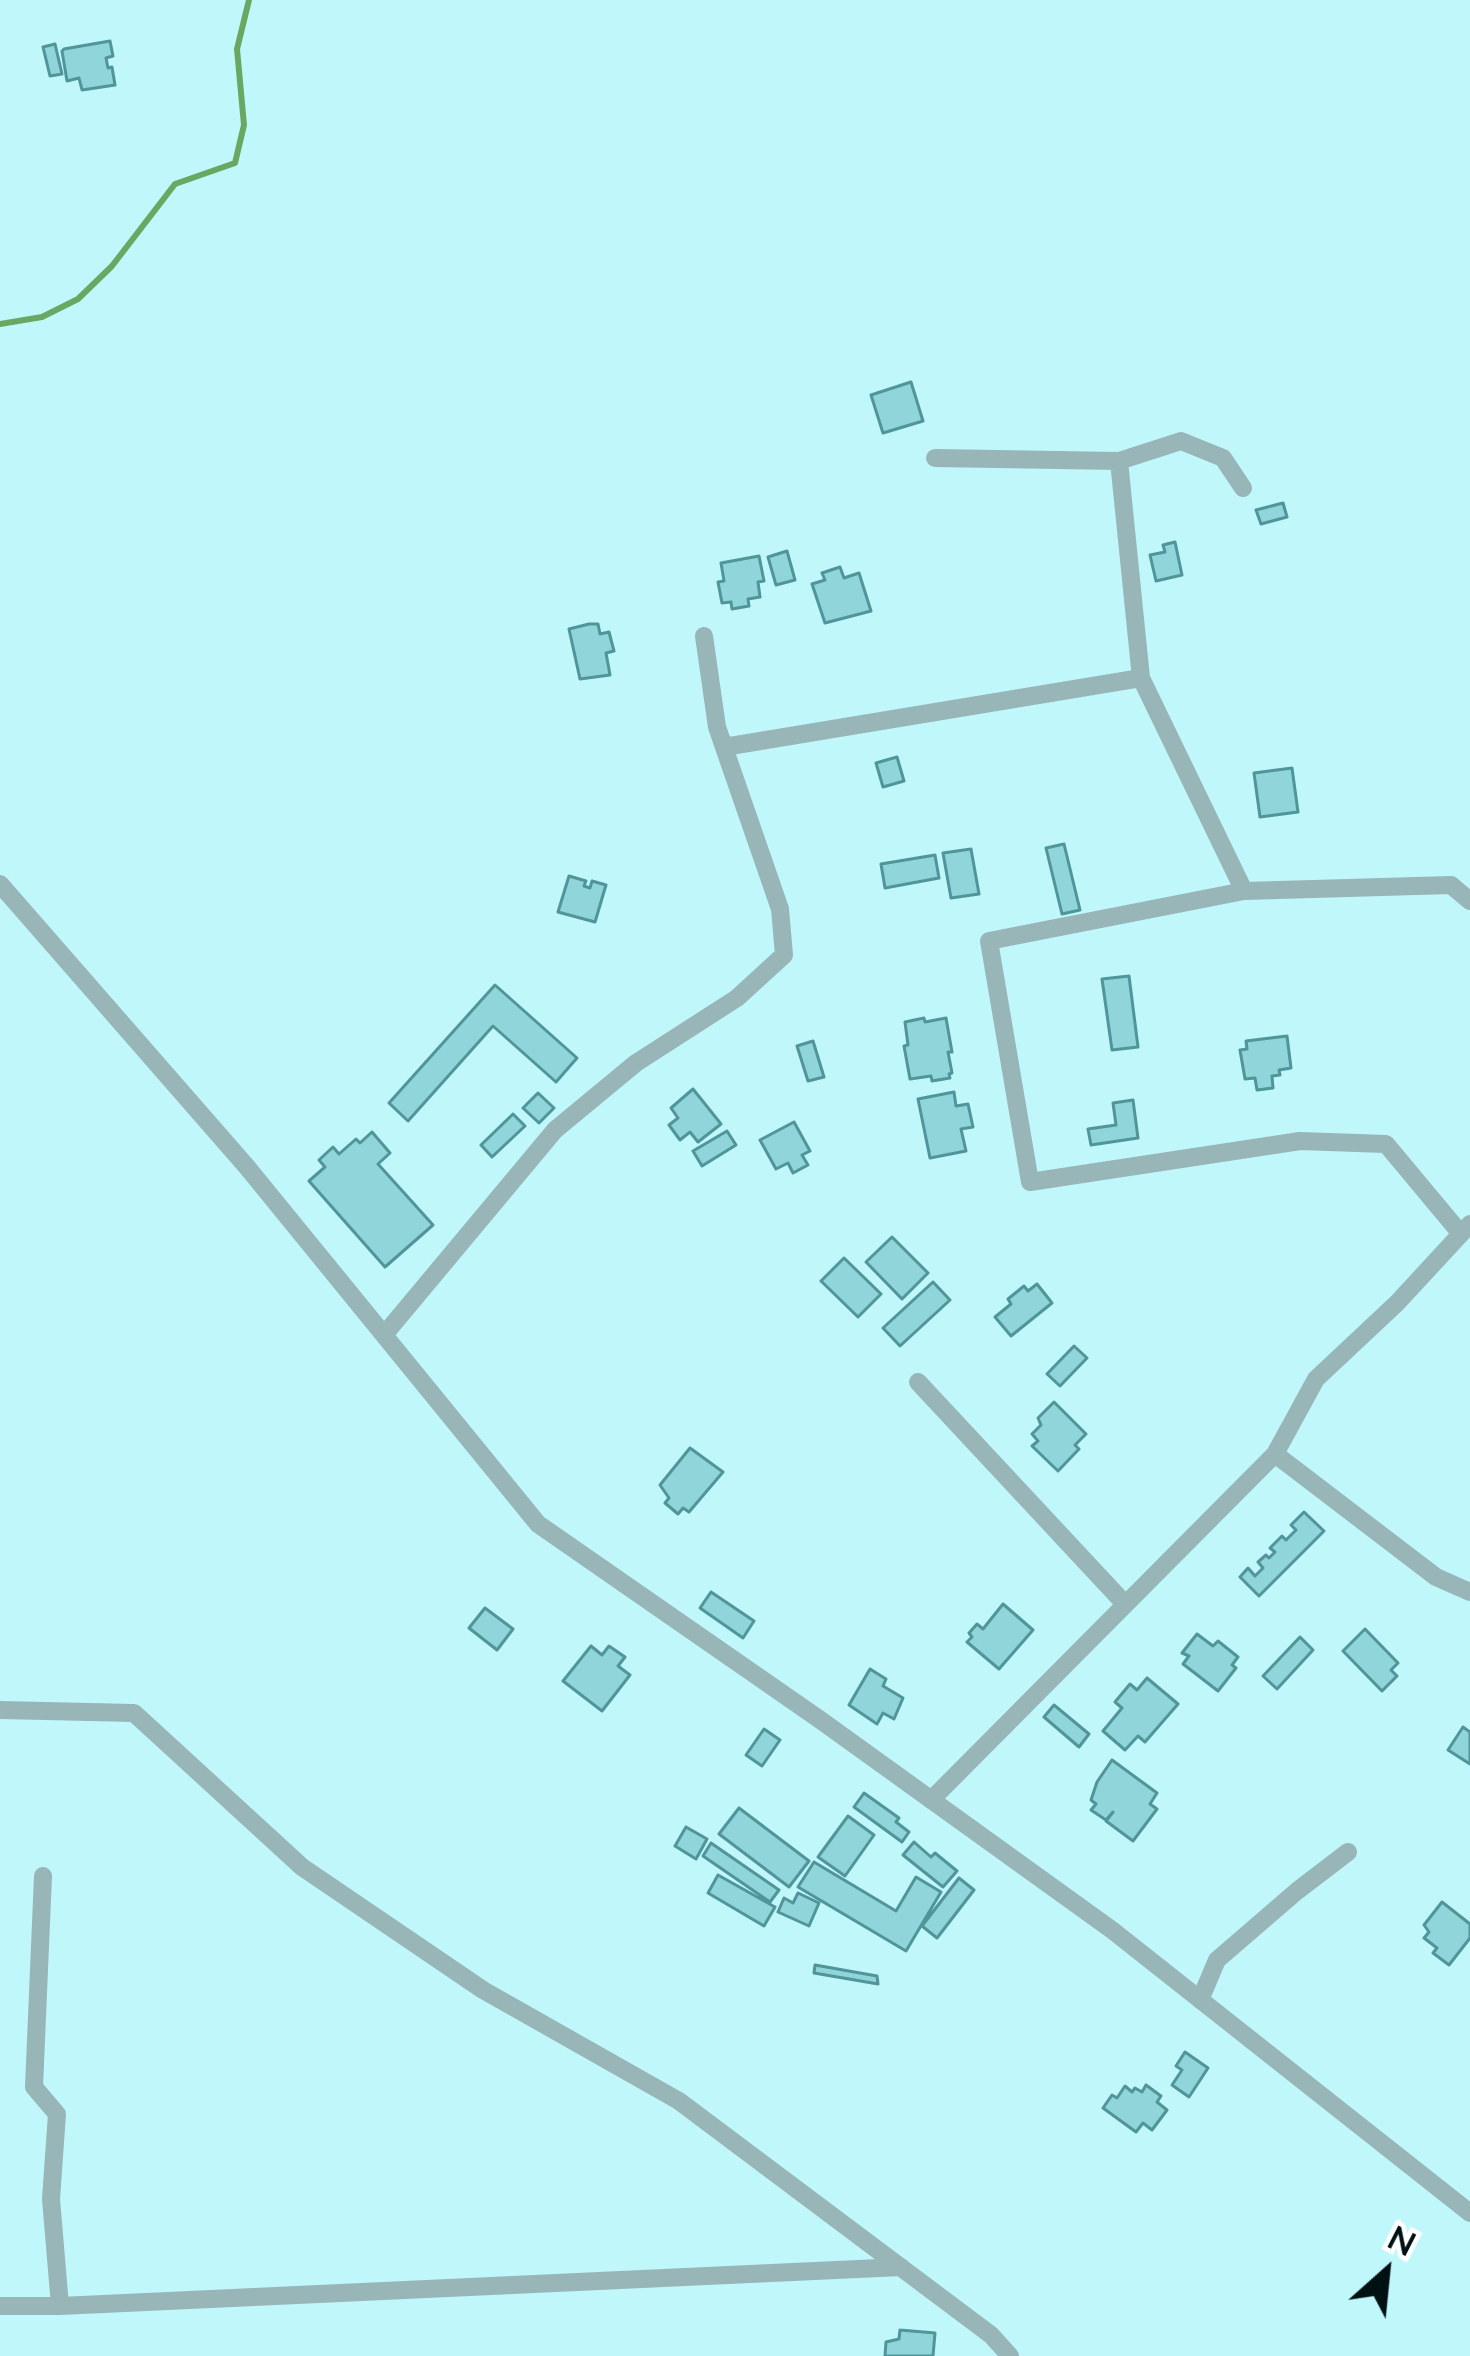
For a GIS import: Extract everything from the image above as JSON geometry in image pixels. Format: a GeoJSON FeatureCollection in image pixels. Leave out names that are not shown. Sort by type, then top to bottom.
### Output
{"type":"FeatureCollection","features":[{"type":"Feature","properties":{"kind":"street"},"geometry":{"type":"LineString","coordinates":[[935,458],[1119,461],[1181,441],[1223,458],[1243,488]]}},
{"type":"Feature","properties":{"kind":"street"},"geometry":{"type":"LineString","coordinates":[[1119,461],[1141,678],[1244,891]]}},
{"type":"Feature","properties":{"kind":"street"},"geometry":{"type":"LineString","coordinates":[[384,1335],[555,1130],[636,1063],[737,998],[784,956],[780,909],[717,727],[704,636]]}},
{"type":"Feature","properties":{"kind":"street"},"geometry":{"type":"LineString","coordinates":[[724,747],[1141,678]]}},
{"type":"Feature","properties":{"kind":"street"},"geometry":{"type":"LineString","coordinates":[[0,884],[247,1167],[538,1524],[1112,1930],[1470,2213]]}},
{"type":"Feature","properties":{"kind":"street"},"geometry":{"type":"LineString","coordinates":[[931,1800],[1274,1454],[1316,1379],[1465,1229],[1386,1144],[1300,1141],[1030,1182],[989,941],[1244,891],[1451,885],[1470,901]]}},
{"type":"Feature","properties":{"kind":"street"},"geometry":{"type":"LineString","coordinates":[[918,1382],[1125,1604]]}},
{"type":"Feature","properties":{"kind":"street"},"geometry":{"type":"LineString","coordinates":[[1274,1454],[1436,1577],[1470,1592]]}},
{"type":"Feature","properties":{"kind":"street"},"geometry":{"type":"LineString","coordinates":[[0,1710],[134,1713],[302,1867],[483,1990],[679,2101],[991,2335],[1010,2356]]}},
{"type":"Feature","properties":{"kind":"street"},"geometry":{"type":"LineString","coordinates":[[1200,2000],[1217,1960],[1348,1852]]}},
{"type":"Feature","properties":{"kind":"street"},"geometry":{"type":"LineString","coordinates":[[43,1876],[34,2087],[57,2114],[51,2200],[60,2306]]}},
{"type":"Feature","properties":{"kind":"street"},"geometry":{"type":"LineString","coordinates":[[0,2306],[901,2267]]}},
{"type":"Feature","properties":{"kind":"building"},"geometry":{"type":"Polygon","coordinates":[[[110,41],[113,56],[106,58],[115,85],[82,90],[79,78],[67,81],[64,49],[110,41]]]}},
{"type":"Feature","properties":{"kind":"building"},"geometry":{"type":"Polygon","coordinates":[[[55,44],[62,74],[50,76],[43,47],[55,44]]]}},
{"type":"Feature","properties":{"kind":"building"},"geometry":{"type":"Polygon","coordinates":[[[911,382],[923,421],[883,433],[871,395],[911,382]]]}},
{"type":"Feature","properties":{"kind":"building"},"geometry":{"type":"Polygon","coordinates":[[[1283,503],[1287,517],[1261,524],[1256,510],[1283,503]]]}},
{"type":"Feature","properties":{"kind":"building"},"geometry":{"type":"Polygon","coordinates":[[[1175,542],[1182,575],[1156,581],[1150,555],[1165,552],[1163,545],[1175,542]]]}},
{"type":"Feature","properties":{"kind":"building"},"geometry":{"type":"Polygon","coordinates":[[[787,551],[795,580],[776,585],[768,557],[787,551]]]}},
{"type":"Feature","properties":{"kind":"building"},"geometry":{"type":"Polygon","coordinates":[[[759,556],[764,581],[758,582],[760,597],[748,599],[749,606],[732,609],[731,602],[722,603],[721,563],[759,556]]]}},
{"type":"Feature","properties":{"kind":"building"},"geometry":{"type":"Polygon","coordinates":[[[840,567],[844,578],[859,573],[871,611],[825,623],[812,584],[825,580],[822,573],[840,567]]]}},
{"type":"Feature","properties":{"kind":"building"},"geometry":{"type":"Polygon","coordinates":[[[598,624],[600,634],[609,632],[614,651],[606,653],[610,675],[580,679],[569,629],[598,624]]]}},
{"type":"Feature","properties":{"kind":"building"},"geometry":{"type":"Polygon","coordinates":[[[897,757],[904,781],[883,787],[876,763],[897,757]]]}},
{"type":"Feature","properties":{"kind":"building"},"geometry":{"type":"Polygon","coordinates":[[[1292,768],[1298,812],[1260,817],[1254,773],[1292,768]]]}},
{"type":"Feature","properties":{"kind":"building"},"geometry":{"type":"Polygon","coordinates":[[[1064,844],[1080,910],[1062,914],[1046,848],[1064,844]]]}},
{"type":"Feature","properties":{"kind":"building"},"geometry":{"type":"Polygon","coordinates":[[[971,849],[979,894],[951,898],[943,853],[971,849]]]}},
{"type":"Feature","properties":{"kind":"building"},"geometry":{"type":"Polygon","coordinates":[[[935,855],[939,878],[885,888],[881,864],[935,855]]]}},
{"type":"Feature","properties":{"kind":"building"},"geometry":{"type":"Polygon","coordinates":[[[569,876],[586,881],[584,886],[590,888],[592,881],[606,885],[595,922],[558,912],[569,876]]]}},
{"type":"Feature","properties":{"kind":"building"},"geometry":{"type":"Polygon","coordinates":[[[1129,976],[1138,1047],[1112,1050],[1102,979],[1129,976]]]}},
{"type":"Feature","properties":{"kind":"building"},"geometry":{"type":"Polygon","coordinates":[[[495,985],[577,1058],[556,1082],[493,1026],[408,1121],[389,1103],[495,985]]]}},
{"type":"Feature","properties":{"kind":"building"},"geometry":{"type":"Polygon","coordinates":[[[924,1018],[925,1022],[946,1018],[952,1052],[948,1052],[950,1078],[910,1079],[905,1022],[924,1018]]]}},
{"type":"Feature","properties":{"kind":"building"},"geometry":{"type":"Polygon","coordinates":[[[1287,1036],[1291,1068],[1272,1076],[1273,1088],[1257,1090],[1255,1078],[1245,1079],[1240,1050],[1247,1049],[1246,1041],[1287,1036]]]}},
{"type":"Feature","properties":{"kind":"building"},"geometry":{"type":"Polygon","coordinates":[[[813,1041],[824,1077],[808,1081],[797,1046],[813,1041]]]}},
{"type":"Feature","properties":{"kind":"building"},"geometry":{"type":"Polygon","coordinates":[[[693,1089],[721,1124],[698,1142],[690,1132],[680,1140],[669,1125],[678,1118],[671,1108],[693,1089]]]}},
{"type":"Feature","properties":{"kind":"building"},"geometry":{"type":"Polygon","coordinates":[[[954,1092],[956,1106],[968,1104],[973,1127],[961,1129],[966,1151],[930,1158],[918,1099],[954,1092]]]}},
{"type":"Feature","properties":{"kind":"building"},"geometry":{"type":"Polygon","coordinates":[[[538,1093],[554,1108],[539,1123],[523,1108],[538,1093]]]}},
{"type":"Feature","properties":{"kind":"building"},"geometry":{"type":"Polygon","coordinates":[[[1133,1100],[1138,1138],[1091,1145],[1088,1129],[1116,1125],[1113,1103],[1133,1100]]]}},
{"type":"Feature","properties":{"kind":"building"},"geometry":{"type":"Polygon","coordinates":[[[513,1114],[525,1126],[492,1157],[481,1145],[513,1114]]]}},
{"type":"Feature","properties":{"kind":"building"},"geometry":{"type":"Polygon","coordinates":[[[794,1122],[810,1151],[802,1155],[808,1165],[793,1173],[788,1163],[776,1169],[760,1140],[794,1122]]]}},
{"type":"Feature","properties":{"kind":"building"},"geometry":{"type":"Polygon","coordinates":[[[727,1131],[736,1145],[702,1166],[693,1151],[727,1131]]]}},
{"type":"Feature","properties":{"kind":"building"},"geometry":{"type":"Polygon","coordinates":[[[372,1132],[390,1153],[378,1164],[433,1225],[385,1267],[309,1181],[325,1167],[319,1160],[333,1147],[339,1154],[372,1132]]]}},
{"type":"Feature","properties":{"kind":"building"},"geometry":{"type":"Polygon","coordinates":[[[892,1237],[928,1273],[902,1299],[866,1262],[892,1237]]]}},
{"type":"Feature","properties":{"kind":"building"},"geometry":{"type":"Polygon","coordinates":[[[844,1258],[881,1294],[858,1317],[821,1281],[844,1258]]]}},
{"type":"Feature","properties":{"kind":"building"},"geometry":{"type":"Polygon","coordinates":[[[933,1282],[950,1300],[900,1346],[883,1328],[933,1282]]]}},
{"type":"Feature","properties":{"kind":"building"},"geometry":{"type":"Polygon","coordinates":[[[1037,1284],[1052,1303],[1011,1336],[995,1317],[1024,1286],[1028,1291],[1037,1284]]]}},
{"type":"Feature","properties":{"kind":"building"},"geometry":{"type":"Polygon","coordinates":[[[1074,1346],[1087,1358],[1060,1386],[1047,1374],[1074,1346]]]}},
{"type":"Feature","properties":{"kind":"building"},"geometry":{"type":"Polygon","coordinates":[[[1054,1402],[1086,1434],[1058,1471],[1032,1446],[1038,1441],[1032,1434],[1041,1425],[1038,1418],[1054,1402]]]}},
{"type":"Feature","properties":{"kind":"building"},"geometry":{"type":"Polygon","coordinates":[[[690,1448],[723,1472],[689,1512],[683,1508],[678,1514],[665,1503],[669,1498],[660,1485],[690,1448]]]}},
{"type":"Feature","properties":{"kind":"building"},"geometry":{"type":"Polygon","coordinates":[[[1304,1512],[1324,1531],[1259,1596],[1240,1577],[1248,1568],[1255,1576],[1263,1568],[1258,1562],[1275,1552],[1270,1548],[1282,1536],[1286,1540],[1296,1530],[1291,1525],[1304,1512]]]}},
{"type":"Feature","properties":{"kind":"building"},"geometry":{"type":"Polygon","coordinates":[[[711,1592],[754,1621],[743,1638],[700,1608],[711,1592]]]}},
{"type":"Feature","properties":{"kind":"building"},"geometry":{"type":"Polygon","coordinates":[[[1003,1604],[1033,1630],[999,1669],[967,1642],[977,1624],[983,1629],[1003,1604]]]}},
{"type":"Feature","properties":{"kind":"building"},"geometry":{"type":"Polygon","coordinates":[[[485,1608],[513,1629],[497,1650],[469,1628],[485,1608]]]}},
{"type":"Feature","properties":{"kind":"building"},"geometry":{"type":"Polygon","coordinates":[[[1365,1629],[1398,1663],[1391,1670],[1397,1676],[1382,1691],[1343,1651],[1365,1629]]]}},
{"type":"Feature","properties":{"kind":"building"},"geometry":{"type":"Polygon","coordinates":[[[1197,1634],[1213,1646],[1218,1641],[1238,1657],[1232,1665],[1236,1668],[1218,1691],[1183,1664],[1189,1656],[1182,1653],[1197,1634]]]}},
{"type":"Feature","properties":{"kind":"building"},"geometry":{"type":"Polygon","coordinates":[[[1300,1637],[1313,1650],[1277,1689],[1263,1676],[1300,1637]]]}},
{"type":"Feature","properties":{"kind":"building"},"geometry":{"type":"Polygon","coordinates":[[[591,1646],[602,1655],[609,1646],[625,1657],[618,1666],[630,1675],[602,1711],[563,1681],[591,1646]]]}},
{"type":"Feature","properties":{"kind":"building"},"geometry":{"type":"Polygon","coordinates":[[[870,1669],[886,1679],[883,1686],[903,1698],[894,1719],[883,1713],[877,1724],[849,1705],[870,1669]]]}},
{"type":"Feature","properties":{"kind":"building"},"geometry":{"type":"Polygon","coordinates":[[[1147,1678],[1178,1704],[1145,1742],[1138,1736],[1125,1750],[1103,1731],[1122,1708],[1115,1702],[1130,1684],[1137,1690],[1147,1678]]]}},
{"type":"Feature","properties":{"kind":"building"},"geometry":{"type":"Polygon","coordinates":[[[1054,1705],[1089,1734],[1079,1747],[1044,1717],[1054,1705]]]}},
{"type":"Feature","properties":{"kind":"building"},"geometry":{"type":"Polygon","coordinates":[[[1463,1727],[1470,1732],[1470,1764],[1448,1750],[1463,1727]]]}},
{"type":"Feature","properties":{"kind":"building"},"geometry":{"type":"Polygon","coordinates":[[[764,1729],[780,1740],[762,1766],[746,1755],[764,1729]]]}},
{"type":"Feature","properties":{"kind":"building"},"geometry":{"type":"Polygon","coordinates":[[[1112,1760],[1157,1793],[1150,1804],[1157,1809],[1133,1841],[1106,1821],[1113,1812],[1106,1820],[1091,1810],[1096,1804],[1091,1800],[1097,1782],[1112,1760]]]}},
{"type":"Feature","properties":{"kind":"building"},"geometry":{"type":"Polygon","coordinates":[[[864,1793],[899,1818],[896,1822],[909,1832],[902,1842],[854,1807],[864,1793]]]}},
{"type":"Feature","properties":{"kind":"building"},"geometry":{"type":"Polygon","coordinates":[[[739,1808],[809,1861],[789,1887],[719,1834],[739,1808]]]}},
{"type":"Feature","properties":{"kind":"building"},"geometry":{"type":"Polygon","coordinates":[[[848,1816],[874,1835],[845,1876],[818,1857],[848,1816]]]}},
{"type":"Feature","properties":{"kind":"building"},"geometry":{"type":"Polygon","coordinates":[[[686,1827],[707,1839],[696,1859],[675,1846],[686,1827]]]}},
{"type":"Feature","properties":{"kind":"building"},"geometry":{"type":"Polygon","coordinates":[[[914,1842],[957,1871],[943,1887],[903,1855],[914,1842]]]}},
{"type":"Feature","properties":{"kind":"building"},"geometry":{"type":"Polygon","coordinates":[[[711,1843],[779,1890],[770,1902],[703,1856],[711,1843]]]}},
{"type":"Feature","properties":{"kind":"building"},"geometry":{"type":"Polygon","coordinates":[[[814,1862],[896,1911],[916,1877],[941,1892],[906,1951],[798,1887],[814,1862]]]}},
{"type":"Feature","properties":{"kind":"building"},"geometry":{"type":"Polygon","coordinates":[[[718,1875],[775,1907],[764,1926],[708,1893],[718,1875]]]}},
{"type":"Feature","properties":{"kind":"building"},"geometry":{"type":"Polygon","coordinates":[[[959,1878],[974,1890],[937,1938],[922,1926],[959,1878]]]}},
{"type":"Feature","properties":{"kind":"building"},"geometry":{"type":"Polygon","coordinates":[[[798,1893],[819,1903],[809,1926],[778,1912],[784,1898],[793,1903],[798,1893]]]}},
{"type":"Feature","properties":{"kind":"building"},"geometry":{"type":"Polygon","coordinates":[[[1442,1902],[1470,1924],[1470,1938],[1449,1965],[1424,1938],[1429,1932],[1424,1925],[1442,1902]]]}},
{"type":"Feature","properties":{"kind":"building"},"geometry":{"type":"Polygon","coordinates":[[[815,1965],[877,1976],[878,1984],[814,1973],[815,1965]]]}},
{"type":"Feature","properties":{"kind":"building"},"geometry":{"type":"Polygon","coordinates":[[[1185,2052],[1208,2068],[1189,2097],[1172,2085],[1182,2070],[1176,2066],[1185,2052]]]}},
{"type":"Feature","properties":{"kind":"building"},"geometry":{"type":"Polygon","coordinates":[[[1146,2085],[1161,2096],[1157,2102],[1167,2110],[1152,2130],[1143,2123],[1136,2132],[1103,2108],[1125,2086],[1142,2092],[1146,2085]]]}},
{"type":"Feature","properties":{"kind":"building"},"geometry":{"type":"Polygon","coordinates":[[[900,2330],[935,2333],[933,2356],[885,2356],[886,2342],[899,2339],[900,2330]]]}},
{"type":"Feature","properties":{"kind":"waterway"},"geometry":{"type":"LineString","coordinates":[[0,324],[42,317],[78,299],[112,266],[175,184],[235,163],[244,125],[237,49],[249,0]]}}]}
